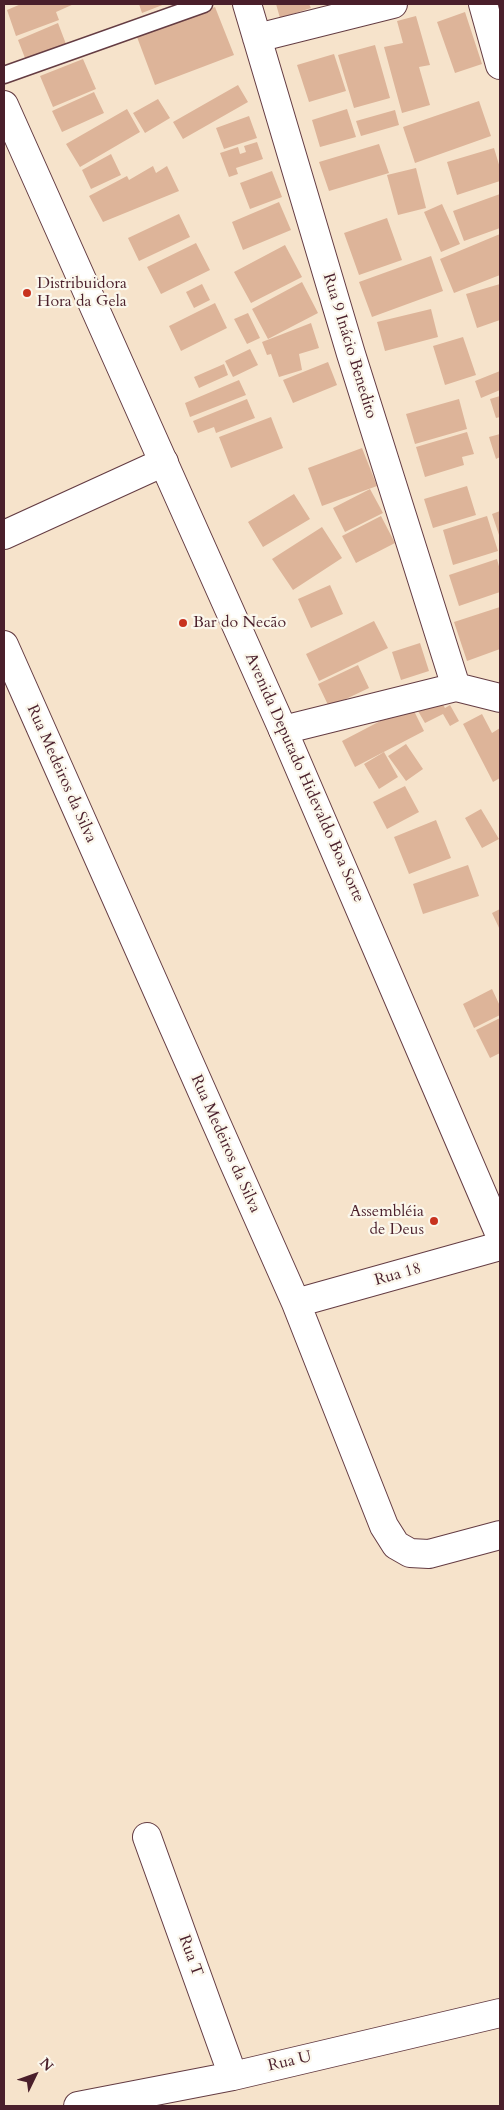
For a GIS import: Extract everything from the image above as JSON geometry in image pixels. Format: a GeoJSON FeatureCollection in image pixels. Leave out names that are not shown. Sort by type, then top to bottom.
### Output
{"type":"FeatureCollection","features":[{"type":"Feature","properties":{"kind":"street","name":"Rua 9 Inácio Benedito"},"geometry":{"type":"LineString","coordinates":[[247,4],[351,354],[456,687]]}},
{"type":"Feature","properties":{"kind":"street"},"geometry":{"type":"LineString","coordinates":[[257,38],[393,4]]}},
{"type":"Feature","properties":{"kind":"street"},"geometry":{"type":"LineString","coordinates":[[483,4],[500,65]]}},
{"type":"Feature","properties":{"kind":"street","name":"Avenida Deputado Hidevaldo Boa Sorte"},"geometry":{"type":"LineString","coordinates":[[4,105],[283,730],[427,1061],[500,1235]]}},
{"type":"Feature","properties":{"kind":"street"},"geometry":{"type":"LineString","coordinates":[[4,535],[164,462]]}},
{"type":"Feature","properties":{"kind":"street","name":"Rua Medeiros da Silva"},"geometry":{"type":"LineString","coordinates":[[4,645],[296,1303],[384,1526],[396,1545],[410,1553],[428,1554],[500,1535]]}},
{"type":"Feature","properties":{"kind":"street"},"geometry":{"type":"LineString","coordinates":[[283,730],[456,687],[500,698]]}},
{"type":"Feature","properties":{"kind":"street","name":"Rua 18"},"geometry":{"type":"LineString","coordinates":[[296,1303],[500,1246]]}},
{"type":"Feature","properties":{"kind":"street","name":"Rua T"},"geometry":{"type":"LineString","coordinates":[[147,1837],[233,2076]]}},
{"type":"Feature","properties":{"kind":"street","name":"Rua U"},"geometry":{"type":"LineString","coordinates":[[78,2106],[233,2076],[500,2013]]}},
{"type":"Feature","properties":{"kind":"lane"},"geometry":{"type":"LineString","coordinates":[[4,76],[204,4]]}},
{"type":"Feature","properties":{"kind":"building"},"geometry":{"type":"Polygon","coordinates":[[[21,4],[74,4],[56,12],[59,20],[16,36],[7,10],[21,4]]]}},
{"type":"Feature","properties":{"kind":"building"},"geometry":{"type":"Polygon","coordinates":[[[139,4],[165,4],[142,13],[139,4]]]}},
{"type":"Feature","properties":{"kind":"building"},"geometry":{"type":"Polygon","coordinates":[[[276,4],[309,4],[311,8],[280,18],[276,4]]]}},
{"type":"Feature","properties":{"kind":"building"},"geometry":{"type":"Polygon","coordinates":[[[215,7],[234,55],[155,85],[137,37],[215,7]]]}},
{"type":"Feature","properties":{"kind":"building"},"geometry":{"type":"Polygon","coordinates":[[[465,12],[482,64],[455,73],[437,22],[465,12]]]}},
{"type":"Feature","properties":{"kind":"building"},"geometry":{"type":"Polygon","coordinates":[[[416,16],[430,65],[419,67],[430,105],[402,113],[384,47],[403,43],[397,21],[416,16]]]}},
{"type":"Feature","properties":{"kind":"building"},"geometry":{"type":"Polygon","coordinates":[[[58,23],[66,44],[25,58],[18,40],[58,23]]]}},
{"type":"Feature","properties":{"kind":"building"},"geometry":{"type":"Polygon","coordinates":[[[375,45],[390,98],[354,108],[338,55],[375,45]]]}},
{"type":"Feature","properties":{"kind":"building"},"geometry":{"type":"Polygon","coordinates":[[[334,54],[346,91],[309,102],[297,65],[334,54]]]}},
{"type":"Feature","properties":{"kind":"building"},"geometry":{"type":"Polygon","coordinates":[[[83,59],[96,89],[53,107],[40,76],[83,59]]]}},
{"type":"Feature","properties":{"kind":"building"},"geometry":{"type":"Polygon","coordinates":[[[238,85],[248,102],[183,139],[173,122],[238,85]]]}},
{"type":"Feature","properties":{"kind":"building"},"geometry":{"type":"Polygon","coordinates":[[[94,92],[104,113],[62,132],[52,111],[94,92]]]}},
{"type":"Feature","properties":{"kind":"building"},"geometry":{"type":"Polygon","coordinates":[[[158,99],[170,118],[145,133],[133,113],[158,99]]]}},
{"type":"Feature","properties":{"kind":"building"},"geometry":{"type":"Polygon","coordinates":[[[479,101],[491,136],[415,163],[403,127],[479,101]]]}},
{"type":"Feature","properties":{"kind":"building"},"geometry":{"type":"Polygon","coordinates":[[[127,109],[140,132],[80,167],[66,144],[127,109]]]}},
{"type":"Feature","properties":{"kind":"building"},"geometry":{"type":"Polygon","coordinates":[[[347,109],[356,137],[320,147],[312,120],[347,109]]]}},
{"type":"Feature","properties":{"kind":"building"},"geometry":{"type":"Polygon","coordinates":[[[395,110],[399,125],[361,136],[356,121],[395,110]]]}},
{"type":"Feature","properties":{"kind":"building"},"geometry":{"type":"Polygon","coordinates":[[[249,116],[257,138],[224,149],[216,128],[249,116]]]}},
{"type":"Feature","properties":{"kind":"building"},"geometry":{"type":"Polygon","coordinates":[[[257,142],[263,159],[236,168],[238,174],[229,177],[220,153],[238,147],[240,154],[246,152],[244,146],[257,142]]]}},
{"type":"Feature","properties":{"kind":"building"},"geometry":{"type":"Polygon","coordinates":[[[379,144],[389,173],[329,191],[319,162],[379,144]]]}},
{"type":"Feature","properties":{"kind":"building"},"geometry":{"type":"Polygon","coordinates":[[[494,148],[500,168],[500,181],[457,195],[447,162],[494,148]]]}},
{"type":"Feature","properties":{"kind":"building"},"geometry":{"type":"Polygon","coordinates":[[[111,154],[121,175],[91,189],[82,170],[111,154]]]}},
{"type":"Feature","properties":{"kind":"building"},"geometry":{"type":"Polygon","coordinates":[[[153,166],[156,173],[167,166],[179,191],[103,222],[89,196],[127,176],[129,180],[153,166]]]}},
{"type":"Feature","properties":{"kind":"building"},"geometry":{"type":"Polygon","coordinates":[[[416,168],[426,208],[398,215],[387,175],[416,168]]]}},
{"type":"Feature","properties":{"kind":"building"},"geometry":{"type":"Polygon","coordinates":[[[272,171],[282,197],[250,209],[240,183],[272,171]]]}},
{"type":"Feature","properties":{"kind":"building"},"geometry":{"type":"Polygon","coordinates":[[[500,194],[500,228],[464,241],[453,211],[500,194]]]}},
{"type":"Feature","properties":{"kind":"building"},"geometry":{"type":"Polygon","coordinates":[[[279,202],[291,230],[243,250],[232,222],[279,202]]]}},
{"type":"Feature","properties":{"kind":"building"},"geometry":{"type":"Polygon","coordinates":[[[442,204],[460,244],[441,252],[424,212],[442,204]]]}},
{"type":"Feature","properties":{"kind":"building"},"geometry":{"type":"Polygon","coordinates":[[[179,214],[190,237],[139,261],[128,238],[179,214]]]}},
{"type":"Feature","properties":{"kind":"building"},"geometry":{"type":"Polygon","coordinates":[[[387,218],[402,260],[359,275],[344,233],[387,218]]]}},
{"type":"Feature","properties":{"kind":"building"},"geometry":{"type":"Polygon","coordinates":[[[500,234],[500,275],[454,293],[440,259],[500,234]]]}},
{"type":"Feature","properties":{"kind":"building"},"geometry":{"type":"Polygon","coordinates":[[[196,243],[210,270],[161,294],[147,267],[196,243]]]}},
{"type":"Feature","properties":{"kind":"building"},"geometry":{"type":"Polygon","coordinates":[[[285,245],[302,277],[251,303],[234,272],[285,245]]]}},
{"type":"Feature","properties":{"kind":"building"},"geometry":{"type":"Polygon","coordinates":[[[431,256],[443,291],[372,317],[359,282],[431,256]]]}},
{"type":"Feature","properties":{"kind":"building"},"geometry":{"type":"Polygon","coordinates":[[[302,282],[318,313],[268,339],[252,309],[302,282]]]}},
{"type":"Feature","properties":{"kind":"building"},"geometry":{"type":"Polygon","coordinates":[[[202,284],[210,300],[194,308],[186,292],[202,284]]]}},
{"type":"Feature","properties":{"kind":"building"},"geometry":{"type":"Polygon","coordinates":[[[500,284],[500,320],[477,328],[466,294],[500,284]]]}},
{"type":"Feature","properties":{"kind":"building"},"geometry":{"type":"Polygon","coordinates":[[[215,303],[227,328],[181,351],[169,326],[215,303]]]}},
{"type":"Feature","properties":{"kind":"building"},"geometry":{"type":"Polygon","coordinates":[[[431,309],[438,337],[385,351],[377,322],[431,309]]]}},
{"type":"Feature","properties":{"kind":"building"},"geometry":{"type":"Polygon","coordinates":[[[248,313],[260,338],[247,344],[234,319],[248,313]]]}},
{"type":"Feature","properties":{"kind":"building"},"geometry":{"type":"Polygon","coordinates":[[[311,323],[319,348],[299,354],[302,370],[279,377],[271,354],[267,355],[262,342],[311,323]]]}},
{"type":"Feature","properties":{"kind":"building"},"geometry":{"type":"Polygon","coordinates":[[[463,337],[476,375],[445,385],[433,346],[463,337]]]}},
{"type":"Feature","properties":{"kind":"building"},"geometry":{"type":"Polygon","coordinates":[[[250,349],[258,365],[233,377],[225,361],[250,349]]]}},
{"type":"Feature","properties":{"kind":"building"},"geometry":{"type":"Polygon","coordinates":[[[328,362],[337,385],[293,403],[283,380],[328,362]]]}},
{"type":"Feature","properties":{"kind":"building"},"geometry":{"type":"Polygon","coordinates":[[[224,364],[228,375],[199,388],[194,377],[224,364]]]}},
{"type":"Feature","properties":{"kind":"building"},"geometry":{"type":"Polygon","coordinates":[[[500,371],[500,390],[481,398],[475,381],[500,371]]]}},
{"type":"Feature","properties":{"kind":"building"},"geometry":{"type":"Polygon","coordinates":[[[239,380],[246,395],[190,417],[185,403],[239,380]]]}},
{"type":"Feature","properties":{"kind":"building"},"geometry":{"type":"Polygon","coordinates":[[[500,396],[500,417],[496,418],[490,399],[500,396]]]}},
{"type":"Feature","properties":{"kind":"building"},"geometry":{"type":"Polygon","coordinates":[[[247,399],[255,418],[216,433],[214,427],[198,433],[193,421],[247,399]]]}},
{"type":"Feature","properties":{"kind":"building"},"geometry":{"type":"Polygon","coordinates":[[[459,399],[467,429],[415,444],[406,414],[459,399]]]}},
{"type":"Feature","properties":{"kind":"building"},"geometry":{"type":"Polygon","coordinates":[[[271,417],[283,448],[231,468],[219,437],[271,417]]]}},
{"type":"Feature","properties":{"kind":"building"},"geometry":{"type":"Polygon","coordinates":[[[467,432],[474,454],[462,457],[464,465],[425,477],[416,447],[467,432]]]}},
{"type":"Feature","properties":{"kind":"building"},"geometry":{"type":"Polygon","coordinates":[[[500,434],[500,457],[496,459],[489,437],[500,434]]]}},
{"type":"Feature","properties":{"kind":"building"},"geometry":{"type":"Polygon","coordinates":[[[362,448],[377,486],[322,506],[308,468],[362,448]]]}},
{"type":"Feature","properties":{"kind":"building"},"geometry":{"type":"Polygon","coordinates":[[[467,486],[476,515],[433,528],[424,499],[467,486]]]}},
{"type":"Feature","properties":{"kind":"building"},"geometry":{"type":"Polygon","coordinates":[[[370,489],[383,513],[345,532],[333,508],[370,489]]]}},
{"type":"Feature","properties":{"kind":"building"},"geometry":{"type":"Polygon","coordinates":[[[294,494],[310,519],[263,547],[248,522],[294,494]]]}},
{"type":"Feature","properties":{"kind":"building"},"geometry":{"type":"Polygon","coordinates":[[[500,511],[500,538],[492,514],[500,511]]]}},
{"type":"Feature","properties":{"kind":"building"},"geometry":{"type":"Polygon","coordinates":[[[381,516],[395,543],[356,563],[342,536],[381,516]]]}},
{"type":"Feature","properties":{"kind":"building"},"geometry":{"type":"Polygon","coordinates":[[[487,516],[498,551],[453,565],[443,530],[487,516]]]}},
{"type":"Feature","properties":{"kind":"building"},"geometry":{"type":"Polygon","coordinates":[[[322,527],[342,558],[293,590],[272,559],[322,527]]]}},
{"type":"Feature","properties":{"kind":"building"},"geometry":{"type":"Polygon","coordinates":[[[497,559],[500,570],[500,592],[459,606],[449,575],[497,559]]]}},
{"type":"Feature","properties":{"kind":"building"},"geometry":{"type":"Polygon","coordinates":[[[330,585],[343,614],[311,628],[298,599],[330,585]]]}},
{"type":"Feature","properties":{"kind":"building"},"geometry":{"type":"Polygon","coordinates":[[[500,607],[500,649],[467,661],[454,622],[500,607]]]}},
{"type":"Feature","properties":{"kind":"building"},"geometry":{"type":"Polygon","coordinates":[[[374,621],[388,648],[319,681],[306,654],[374,621]]]}},
{"type":"Feature","properties":{"kind":"building"},"geometry":{"type":"Polygon","coordinates":[[[420,643],[429,671],[401,680],[392,652],[420,643]]]}},
{"type":"Feature","properties":{"kind":"building"},"geometry":{"type":"Polygon","coordinates":[[[358,665],[369,688],[329,707],[318,684],[358,665]]]}},
{"type":"Feature","properties":{"kind":"building"},"geometry":{"type":"Polygon","coordinates":[[[441,701],[445,708],[450,705],[459,721],[450,726],[443,714],[425,723],[418,711],[441,701]]]}},
{"type":"Feature","properties":{"kind":"building"},"geometry":{"type":"Polygon","coordinates":[[[411,705],[424,731],[355,767],[342,741],[411,705]]]}},
{"type":"Feature","properties":{"kind":"building"},"geometry":{"type":"Polygon","coordinates":[[[482,714],[492,733],[500,728],[500,778],[493,782],[463,724],[482,714]]]}},
{"type":"Feature","properties":{"kind":"building"},"geometry":{"type":"Polygon","coordinates":[[[406,744],[423,769],[406,781],[388,756],[406,744]]]}},
{"type":"Feature","properties":{"kind":"building"},"geometry":{"type":"Polygon","coordinates":[[[384,752],[398,777],[379,789],[364,764],[384,752]]]}},
{"type":"Feature","properties":{"kind":"building"},"geometry":{"type":"Polygon","coordinates":[[[405,786],[419,812],[387,829],[373,802],[405,786]]]}},
{"type":"Feature","properties":{"kind":"building"},"geometry":{"type":"Polygon","coordinates":[[[481,809],[499,839],[482,848],[465,818],[481,809]]]}},
{"type":"Feature","properties":{"kind":"building"},"geometry":{"type":"Polygon","coordinates":[[[436,820],[451,858],[409,874],[394,837],[436,820]]]}},
{"type":"Feature","properties":{"kind":"building"},"geometry":{"type":"Polygon","coordinates":[[[468,865],[479,896],[423,914],[413,884],[468,865]]]}},
{"type":"Feature","properties":{"kind":"building"},"geometry":{"type":"Polygon","coordinates":[[[500,909],[500,930],[492,913],[500,909]]]}},
{"type":"Feature","properties":{"kind":"building"},"geometry":{"type":"Polygon","coordinates":[[[492,989],[500,1006],[500,1015],[474,1028],[463,1004],[492,989]]]}},
{"type":"Feature","properties":{"kind":"building"},"geometry":{"type":"Polygon","coordinates":[[[500,1018],[500,1053],[490,1058],[476,1030],[500,1018]]]}},
{"type":"Feature","properties":{"kind":"place","name":"Distribuidora Hora da Gela"},"geometry":{"type":"Point","coordinates":[27,293]}},
{"type":"Feature","properties":{"kind":"place","name":"Bar do Necão"},"geometry":{"type":"Point","coordinates":[183,623]}},
{"type":"Feature","properties":{"kind":"place","name":"Assembléia de Deus"},"geometry":{"type":"Point","coordinates":[434,1221]}}]}
